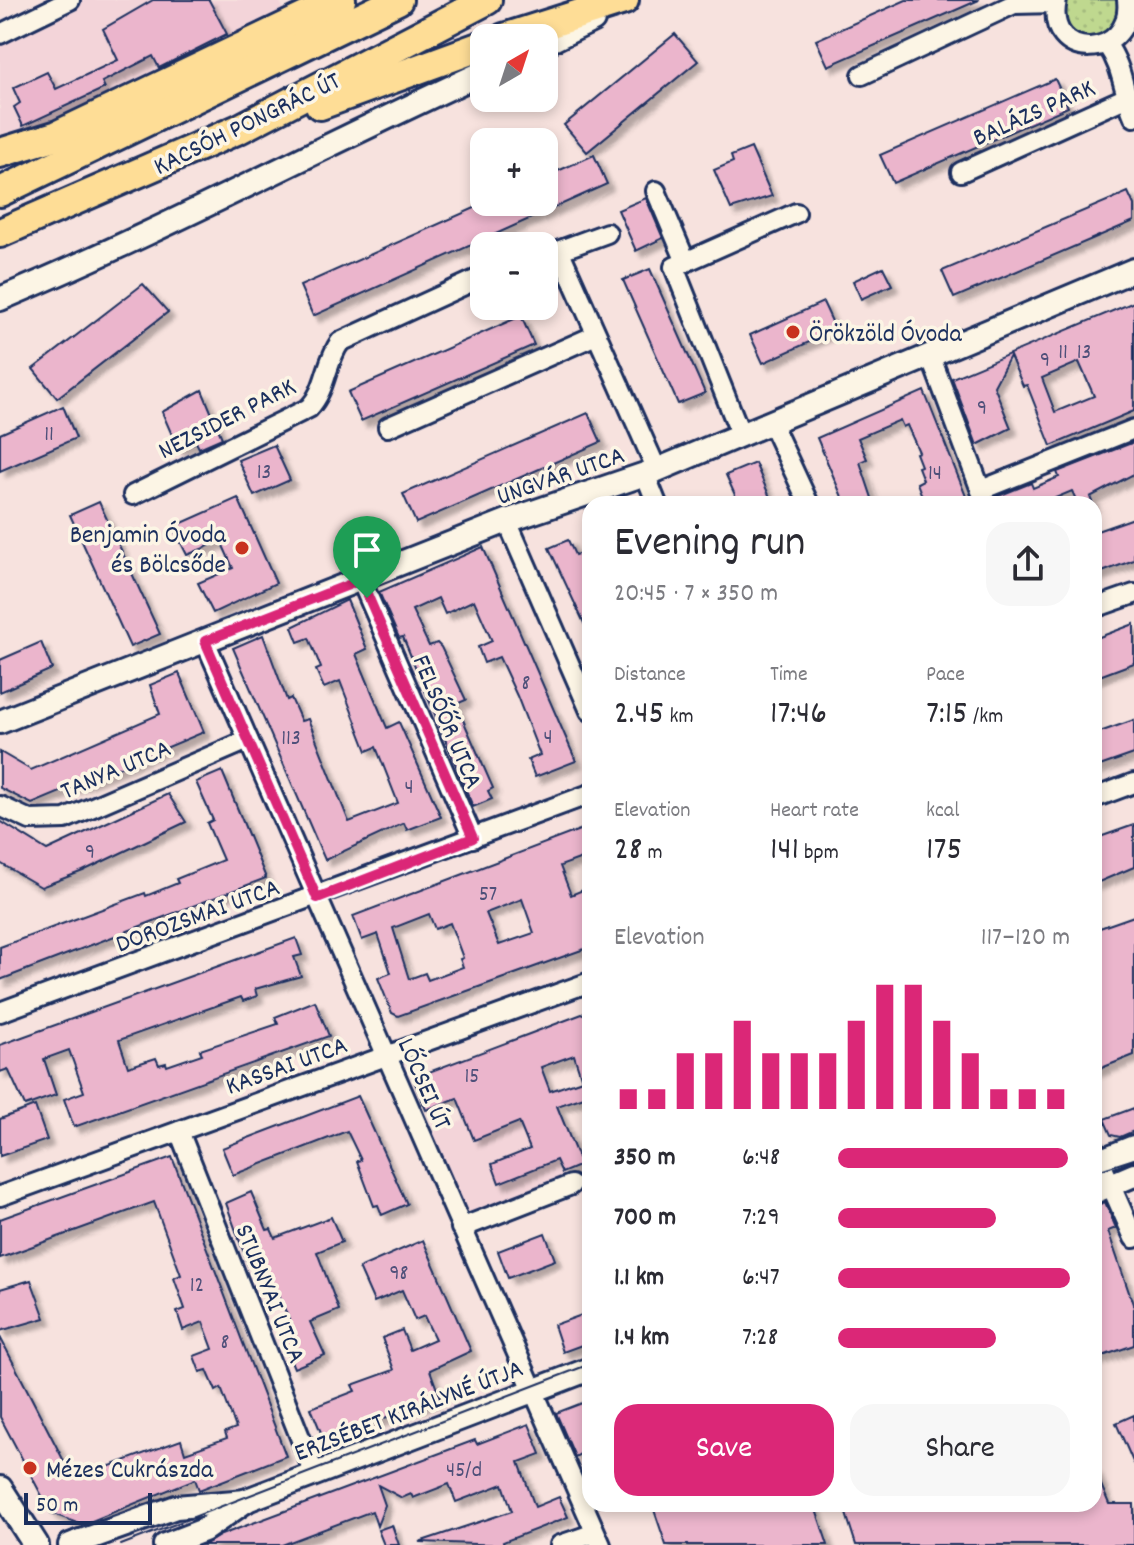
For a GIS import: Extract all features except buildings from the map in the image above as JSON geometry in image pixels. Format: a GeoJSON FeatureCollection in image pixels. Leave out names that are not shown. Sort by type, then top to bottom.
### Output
{"type":"FeatureCollection","features":[{"type":"Feature","properties":{"kind":"main road"},"geometry":{"type":"LineString","coordinates":[[0,153],[58,135],[341,0]]}},
{"type":"Feature","properties":{"kind":"main road","name":"KACSÓH PONGRÁC ÚT"},"geometry":{"type":"LineString","coordinates":[[0,192],[398,0]]}},
{"type":"Feature","properties":{"kind":"main road","name":"KACSÓH PONGRÁC ÚT"},"geometry":{"type":"LineString","coordinates":[[0,233],[239,129],[487,0]]}},
{"type":"Feature","properties":{"kind":"main road"},"geometry":{"type":"LineString","coordinates":[[549,24],[627,0]]}},
{"type":"Feature","properties":{"kind":"main road"},"geometry":{"type":"LineString","coordinates":[[239,129],[310,109],[470,50]]}},
{"type":"Feature","properties":{"kind":"main road"},"geometry":{"type":"LineString","coordinates":[[0,1489],[36,1545]]}},
{"type":"Feature","properties":{"kind":"street"},"geometry":{"type":"LineString","coordinates":[[0,34],[70,0]]}},
{"type":"Feature","properties":{"kind":"street"},"geometry":{"type":"LineString","coordinates":[[558,37],[627,0]]}},
{"type":"Feature","properties":{"kind":"street","name":"BALÁZS PARK"},"geometry":{"type":"LineString","coordinates":[[862,75],[1014,4],[1056,1],[1058,26],[1073,43],[1096,48],[1107,45],[1125,28],[1129,17],[1127,0]]}},
{"type":"Feature","properties":{"kind":"street","name":"BALÁZS PARK"},"geometry":{"type":"LineString","coordinates":[[1107,45],[1120,63],[1125,98],[1134,117]]}},
{"type":"Feature","properties":{"kind":"street"},"geometry":{"type":"LineString","coordinates":[[0,299],[202,209],[374,122],[470,78]]}},
{"type":"Feature","properties":{"kind":"street","name":"BALÁZS PARK"},"geometry":{"type":"LineString","coordinates":[[961,172],[1125,98]]}},
{"type":"Feature","properties":{"kind":"street"},"geometry":{"type":"LineString","coordinates":[[656,191],[686,262]]}},
{"type":"Feature","properties":{"kind":"street"},"geometry":{"type":"LineString","coordinates":[[741,435],[674,267],[796,213]]}},
{"type":"Feature","properties":{"kind":"street"},"geometry":{"type":"LineString","coordinates":[[558,252],[607,233]]}},
{"type":"Feature","properties":{"kind":"street"},"geometry":{"type":"LineString","coordinates":[[558,265],[596,335],[651,472],[656,496]]}},
{"type":"Feature","properties":{"kind":"street","name":"UNGVÁR UTCA"},"geometry":{"type":"LineString","coordinates":[[0,722],[507,521],[651,472],[1134,270]]}},
{"type":"Feature","properties":{"kind":"street","name":"NEZSIDER PARK"},"geometry":{"type":"LineString","coordinates":[[133,495],[309,408],[319,397],[332,354],[340,342],[470,282]]}},
{"type":"Feature","properties":{"kind":"street"},"geometry":{"type":"LineString","coordinates":[[388,427],[596,335]]}},
{"type":"Feature","properties":{"kind":"street"},"geometry":{"type":"LineString","coordinates":[[930,355],[983,496]]}},
{"type":"Feature","properties":{"kind":"street"},"geometry":{"type":"LineString","coordinates":[[771,422],[805,496]]}},
{"type":"Feature","properties":{"kind":"street"},"geometry":{"type":"LineString","coordinates":[[985,496],[1134,429]]}},
{"type":"Feature","properties":{"kind":"street"},"geometry":{"type":"LineString","coordinates":[[507,521],[582,693]]}},
{"type":"Feature","properties":{"kind":"street","name":"FELSŐŐR UTCA"},"geometry":{"type":"LineString","coordinates":[[361,580],[473,838]]}},
{"type":"Feature","properties":{"kind":"street"},"geometry":{"type":"LineString","coordinates":[[1102,605],[1134,594]]}},
{"type":"Feature","properties":{"kind":"street","name":"LŐCSEI ÚT"},"geometry":{"type":"LineString","coordinates":[[205,641],[582,1503]]}},
{"type":"Feature","properties":{"kind":"street","name":"TANYA UTCA"},"geometry":{"type":"LineString","coordinates":[[0,806],[30,820],[65,819],[248,740]]}},
{"type":"Feature","properties":{"kind":"street"},"geometry":{"type":"LineString","coordinates":[[1102,795],[1134,783]]}},
{"type":"Feature","properties":{"kind":"street","name":"DOROZSMAI UTCA"},"geometry":{"type":"LineString","coordinates":[[0,1012],[317,898],[582,797]]}},
{"type":"Feature","properties":{"kind":"street","name":"KASSAI UTCA"},"geometry":{"type":"LineString","coordinates":[[0,1196],[582,985]]}},
{"type":"Feature","properties":{"kind":"street","name":"STUBNYAI UTCA"},"geometry":{"type":"LineString","coordinates":[[179,1131],[315,1475]]}},
{"type":"Feature","properties":{"kind":"street"},"geometry":{"type":"LineString","coordinates":[[1102,1155],[1134,1147]]}},
{"type":"Feature","properties":{"kind":"street"},"geometry":{"type":"LineString","coordinates":[[1134,1175],[1102,1188],[1134,1238]]}},
{"type":"Feature","properties":{"kind":"street"},"geometry":{"type":"LineString","coordinates":[[461,1228],[571,1185]]}},
{"type":"Feature","properties":{"kind":"street","name":"ERZSÉBET KIRÁLYNÉ ÚTJA"},"geometry":{"type":"LineString","coordinates":[[75,1544],[176,1507],[247,1500],[582,1372]]}},
{"type":"Feature","properties":{"kind":"street","name":"ERZSÉBET KIRÁLYNÉ ÚTJA"},"geometry":{"type":"LineString","coordinates":[[165,1545],[204,1530],[247,1500]]}},
{"type":"Feature","properties":{"kind":"street","name":"LŐCSEI ÚT"},"geometry":{"type":"LineString","coordinates":[[586,1512],[598,1539]]}},
{"type":"Feature","properties":{"kind":"street"},"geometry":{"type":"LineString","coordinates":[[560,1545],[598,1539]]}},
{"type":"Feature","properties":{"kind":"shaded area"},"geometry":{"type":"Polygon","coordinates":[[[81,0],[279,0],[286,14],[5,149],[0,139],[0,39],[81,0]]]}},
{"type":"Feature","properties":{"kind":"shaded area"},"geometry":{"type":"Polygon","coordinates":[[[530,1093],[565,1180],[468,1219],[430,1134],[530,1093]]]}},
{"type":"Feature","properties":{"kind":"green space"},"geometry":{"type":"Polygon","coordinates":[[[1064,0],[1120,0],[1114,33],[1086,41],[1068,25],[1064,0]]]}},
{"type":"Feature","properties":{"kind":"tram line"},"geometry":{"type":"LineString","coordinates":[[1102,1169],[1134,1159]]}},
{"type":"Feature","properties":{"kind":"tram line"},"geometry":{"type":"LineString","coordinates":[[121,1545],[582,1367]]}},
{"type":"Feature","properties":{"kind":"place","name":"Örökzöld Óvoda"},"geometry":{"type":"Point","coordinates":[793,332]}},
{"type":"Feature","properties":{"kind":"place","name":"Benjamin Óvoda és Bölcsőde"},"geometry":{"type":"Point","coordinates":[242,548]}},
{"type":"Feature","properties":{"kind":"place","name":"Mézes Cukrászda"},"geometry":{"type":"Point","coordinates":[30,1468]}},
{"type":"Feature","properties":{"kind":"route"},"geometry":{"type":"LineString","coordinates":[[361,580],[367,598],[473,838],[317,898],[205,641],[361,580]]}}]}
